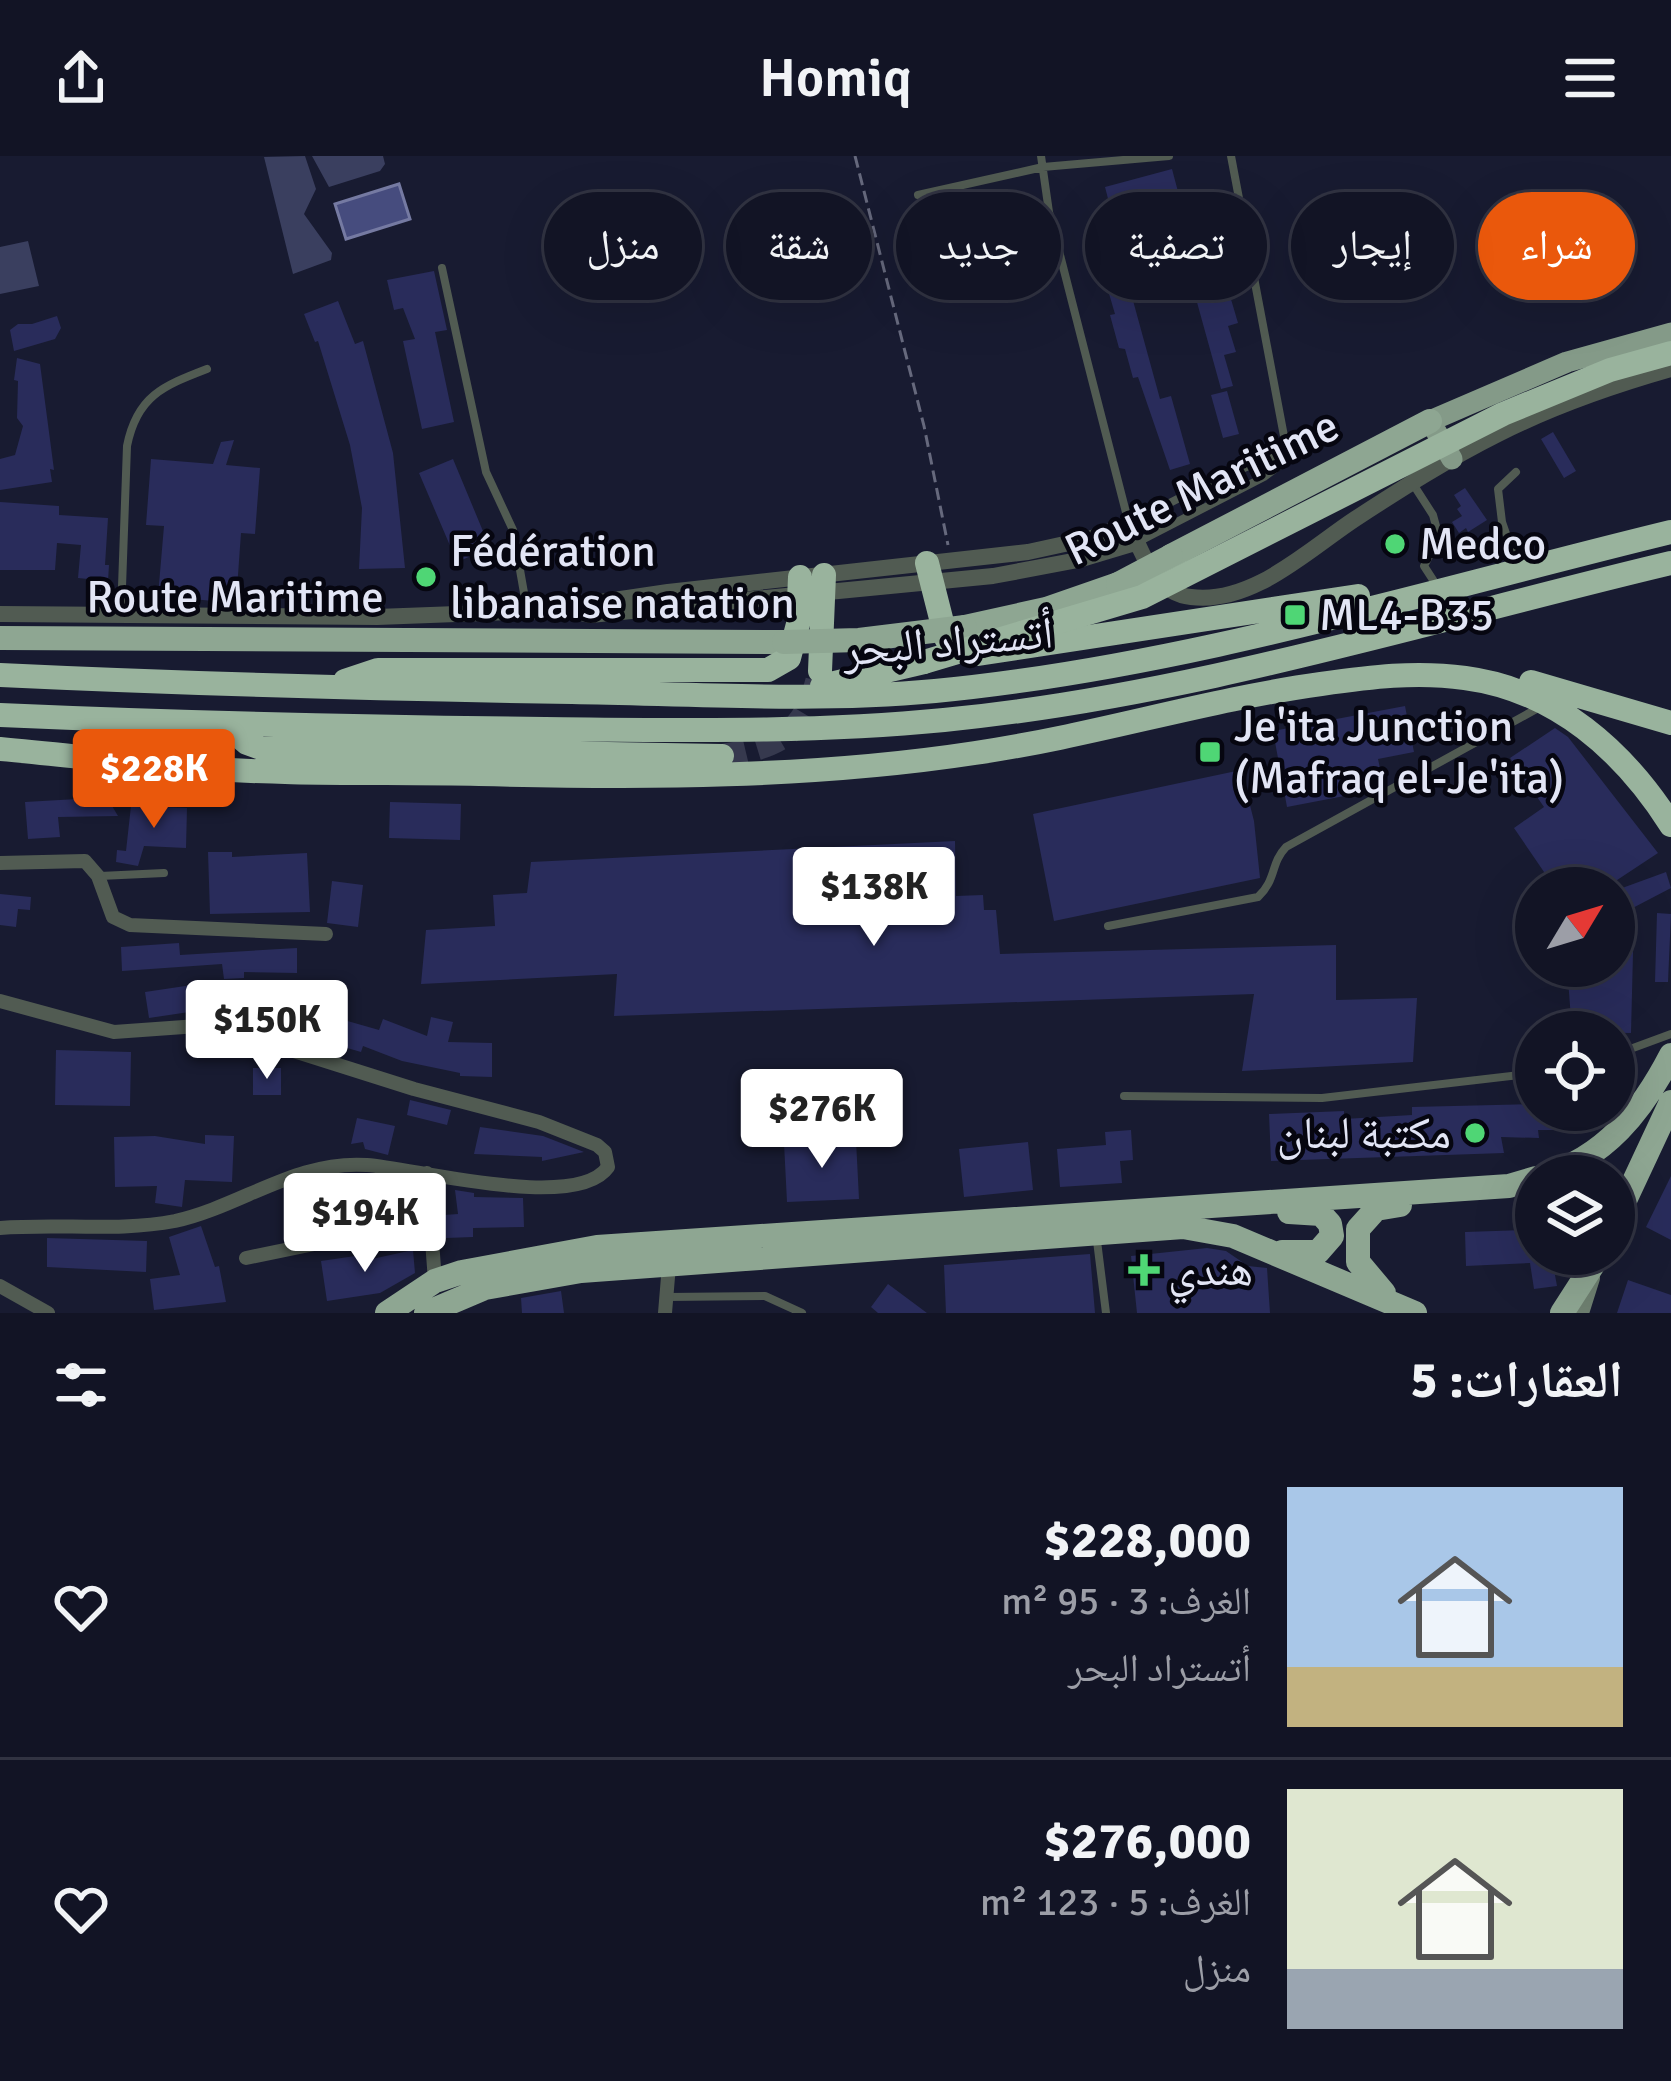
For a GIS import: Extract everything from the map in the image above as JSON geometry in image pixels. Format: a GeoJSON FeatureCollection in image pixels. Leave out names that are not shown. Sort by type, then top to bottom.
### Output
{"type":"FeatureCollection","features":[{"type":"Feature","properties":{"kind":"highway"},"geometry":{"type":"LineString","coordinates":[[799,697],[823,685],[924,662],[1142,597],[1503,414],[1610,370],[1671,353]]}},
{"type":"Feature","properties":{"kind":"highway","name":"Route Maritime"},"geometry":{"type":"LineString","coordinates":[[0,638],[720,644],[930,633],[1046,608],[1118,584],[1430,421]]}},
{"type":"Feature","properties":{"kind":"highway","name":"أتستراد البحر"},"geometry":{"type":"LineString","coordinates":[[0,675],[799,697],[934,691],[1059,675],[1227,642],[1671,532]]}},
{"type":"Feature","properties":{"kind":"highway","name":"أتستراد البحر"},"geometry":{"type":"LineString","coordinates":[[0,716],[226,726],[688,730],[878,725],[1032,709],[1207,677],[1671,562]]}},
{"type":"Feature","properties":{"kind":"highway"},"geometry":{"type":"LineString","coordinates":[[937,569],[946,638],[952,647],[978,654],[1381,592],[1426,592]]}},
{"type":"Feature","properties":{"kind":"highway"},"geometry":{"type":"LineString","coordinates":[[812,585],[820,671]]}},
{"type":"Feature","properties":{"kind":"highway"},"geometry":{"type":"LineString","coordinates":[[331,687],[378,670],[768,670],[789,658],[812,585]]}},
{"type":"Feature","properties":{"kind":"highway"},"geometry":{"type":"LineString","coordinates":[[0,749],[202,769],[632,778],[794,772],[977,753],[1277,690],[1466,668],[1503,674],[1671,723]]}},
{"type":"Feature","properties":{"kind":"highway"},"geometry":{"type":"LineString","coordinates":[[1207,677],[1394,674],[1466,678],[1504,687],[1547,703],[1610,746],[1644,782],[1671,826]]}},
{"type":"Feature","properties":{"kind":"highway"},"geometry":{"type":"LineString","coordinates":[[226,726],[261,748],[722,756]]}},
{"type":"Feature","properties":{"kind":"highway"},"geometry":{"type":"LineString","coordinates":[[1591,1155],[1604,1147],[1640,1104],[1671,1055]]}},
{"type":"Feature","properties":{"kind":"highway"},"geometry":{"type":"LineString","coordinates":[[1635,1179],[1671,1102]]}},
{"type":"Feature","properties":{"kind":"highway"},"geometry":{"type":"LineString","coordinates":[[1397,1309],[1358,1262],[1358,1229],[1367,1214],[1383,1206],[1469,1197],[1515,1184]]}},
{"type":"Feature","properties":{"kind":"highway"},"geometry":{"type":"LineString","coordinates":[[387,1313],[434,1281],[485,1265],[597,1247],[1509,1186]]}},
{"type":"Feature","properties":{"kind":"highway"},"geometry":{"type":"LineString","coordinates":[[1168,1208],[1311,1212],[1321,1214],[1330,1224],[1330,1240],[1318,1252],[1268,1251]]}},
{"type":"Feature","properties":{"kind":"highway"},"geometry":{"type":"LineString","coordinates":[[425,1313],[454,1298],[535,1277],[1183,1227],[1233,1236],[1397,1309]]}},
{"type":"Feature","properties":{"kind":"highway"},"geometry":{"type":"LineString","coordinates":[[1562,1313],[1587,1275]]}},
{"type":"Feature","properties":{"kind":"main road"},"geometry":{"type":"LineString","coordinates":[[1452,459],[1430,421],[1568,362],[1671,333]]}},
{"type":"Feature","properties":{"kind":"main road"},"geometry":{"type":"LineString","coordinates":[[1580,1313],[1593,1275]]}},
{"type":"Feature","properties":{"kind":"street"},"geometry":{"type":"LineString","coordinates":[[0,614],[377,617],[568,610],[668,592],[812,585],[937,569],[1092,538],[1129,524],[1155,577],[1169,591],[1197,598],[1228,593],[1269,577],[1412,482],[1570,401],[1671,369]]}},
{"type":"Feature","properties":{"kind":"street"},"geometry":{"type":"LineString","coordinates":[[937,569],[1026,572],[1138,542]]}},
{"type":"Feature","properties":{"kind":"street"},"geometry":{"type":"LineString","coordinates":[[0,863],[77,859],[92,866],[110,910],[121,923],[326,934]]}},
{"type":"Feature","properties":{"kind":"street"},"geometry":{"type":"LineString","coordinates":[[0,1000],[114,1032],[212,1025],[255,1036],[413,1089],[539,1122],[597,1145],[605,1152],[608,1167],[598,1179],[577,1186],[543,1188],[364,1165],[324,1167],[285,1177],[233,1204],[174,1221],[141,1226],[0,1228]]}},
{"type":"Feature","properties":{"kind":"street"},"geometry":{"type":"LineString","coordinates":[[427,1173],[434,1281]]}},
{"type":"Feature","properties":{"kind":"street"},"geometry":{"type":"LineString","coordinates":[[246,1258],[430,1220]]}},
{"type":"Feature","properties":{"kind":"street"},"geometry":{"type":"LineString","coordinates":[[665,1305],[669,1264]]}},
{"type":"Feature","properties":{"kind":"street"},"geometry":{"type":"LineString","coordinates":[[0,1286],[48,1313]]}},
{"type":"Feature","properties":{"kind":"lane"},"geometry":{"type":"LineString","coordinates":[[929,192],[1042,162],[1169,156]]}},
{"type":"Feature","properties":{"kind":"lane"},"geometry":{"type":"LineString","coordinates":[[1138,542],[1264,477],[1287,452],[1231,156]]}},
{"type":"Feature","properties":{"kind":"lane"},"geometry":{"type":"LineString","coordinates":[[1042,162],[1049,212],[1129,524],[1220,478],[1287,452]]}},
{"type":"Feature","properties":{"kind":"lane"},"geometry":{"type":"LineString","coordinates":[[442,268],[486,472],[513,530],[527,611]]}},
{"type":"Feature","properties":{"kind":"lane"},"geometry":{"type":"LineString","coordinates":[[121,616],[132,420],[166,385],[207,369]]}},
{"type":"Feature","properties":{"kind":"lane"},"geometry":{"type":"LineString","coordinates":[[1516,472],[1498,489],[1497,502],[1519,569]]}},
{"type":"Feature","properties":{"kind":"lane"},"geometry":{"type":"LineString","coordinates":[[1412,482],[1437,527],[1438,542],[1424,566],[1426,592]]}},
{"type":"Feature","properties":{"kind":"lane"},"geometry":{"type":"LineString","coordinates":[[1108,926],[1258,897],[1271,885],[1276,858],[1286,847],[1547,703]]}},
{"type":"Feature","properties":{"kind":"lane"},"geometry":{"type":"LineString","coordinates":[[98,876],[164,873]]}},
{"type":"Feature","properties":{"kind":"lane"},"geometry":{"type":"LineString","coordinates":[[1635,1047],[1671,1034]]}},
{"type":"Feature","properties":{"kind":"lane"},"geometry":{"type":"LineString","coordinates":[[1124,1096],[1322,1098],[1515,1075]]}},
{"type":"Feature","properties":{"kind":"lane"},"geometry":{"type":"LineString","coordinates":[[1096,1233],[1106,1313]]}},
{"type":"Feature","properties":{"kind":"lane"},"geometry":{"type":"LineString","coordinates":[[665,1305],[765,1296],[802,1313]]}},
{"type":"Feature","properties":{"kind":"path"},"geometry":{"type":"LineString","coordinates":[[855,156],[920,407],[937,569]]}},
{"type":"Feature","properties":{"kind":"shaded area"},"geometry":{"type":"Polygon","coordinates":[[[305,156],[316,189],[304,214],[332,253],[331,260],[293,274],[264,157],[305,156]]]}},
{"type":"Feature","properties":{"kind":"shaded area"},"geometry":{"type":"Polygon","coordinates":[[[312,156],[383,156],[385,164],[380,171],[329,187],[312,156]]]}},
{"type":"Feature","properties":{"kind":"shaded area"},"geometry":{"type":"Polygon","coordinates":[[[399,184],[410,219],[346,239],[335,204],[399,184]]]}},
{"type":"Feature","properties":{"kind":"shaded area"},"geometry":{"type":"Polygon","coordinates":[[[28,241],[39,286],[0,294],[0,247],[28,241]]]}},
{"type":"Feature","properties":{"kind":"building"},"geometry":{"type":"Polygon","coordinates":[[[1172,169],[1178,192],[1106,192],[1105,187],[1172,169]]]}},
{"type":"Feature","properties":{"kind":"building"},"geometry":{"type":"Polygon","coordinates":[[[434,271],[447,330],[435,332],[454,422],[422,429],[403,341],[415,339],[403,308],[394,310],[387,280],[434,271]]]}},
{"type":"Feature","properties":{"kind":"building"},"geometry":{"type":"Polygon","coordinates":[[[1111,300],[1133,300],[1160,399],[1171,396],[1190,464],[1170,470],[1138,377],[1133,378],[1125,349],[1119,348],[1110,315],[1115,314],[1111,300]]]}},
{"type":"Feature","properties":{"kind":"building"},"geometry":{"type":"Polygon","coordinates":[[[1196,300],[1231,300],[1238,323],[1228,326],[1236,352],[1224,355],[1233,386],[1221,389],[1196,300]]]}},
{"type":"Feature","properties":{"kind":"building"},"geometry":{"type":"Polygon","coordinates":[[[338,301],[355,344],[363,341],[393,453],[405,568],[359,569],[362,508],[350,445],[318,341],[304,314],[338,301]]]}},
{"type":"Feature","properties":{"kind":"building"},"geometry":{"type":"Polygon","coordinates":[[[57,316],[61,328],[55,339],[14,351],[10,330],[57,316]]]}},
{"type":"Feature","properties":{"kind":"building"},"geometry":{"type":"Polygon","coordinates":[[[17,358],[40,364],[54,470],[50,469],[52,482],[0,490],[0,459],[15,455],[23,426],[17,418],[17,358]]]}},
{"type":"Feature","properties":{"kind":"building"},"geometry":{"type":"Polygon","coordinates":[[[1227,391],[1239,434],[1223,438],[1211,395],[1227,391]]]}},
{"type":"Feature","properties":{"kind":"building"},"geometry":{"type":"Polygon","coordinates":[[[1553,432],[1576,471],[1564,478],[1541,439],[1553,432]]]}},
{"type":"Feature","properties":{"kind":"building"},"geometry":{"type":"Polygon","coordinates":[[[234,440],[226,465],[260,468],[255,534],[241,533],[236,603],[158,596],[164,526],[146,525],[151,459],[213,464],[221,442],[234,440]]]}},
{"type":"Feature","properties":{"kind":"building"},"geometry":{"type":"Polygon","coordinates":[[[453,459],[490,548],[457,562],[419,473],[453,459]]]}},
{"type":"Feature","properties":{"kind":"building"},"geometry":{"type":"Polygon","coordinates":[[[1465,488],[1487,520],[1459,533],[1452,522],[1462,516],[1457,509],[1461,506],[1454,495],[1465,488]]]}},
{"type":"Feature","properties":{"kind":"building"},"geometry":{"type":"Polygon","coordinates":[[[0,502],[59,506],[59,515],[108,518],[108,581],[78,578],[81,545],[57,543],[55,570],[0,570],[0,502]]]}},
{"type":"Feature","properties":{"kind":"building"},"geometry":{"type":"Polygon","coordinates":[[[1405,706],[1414,752],[1378,759],[1381,773],[1357,777],[1360,793],[1287,807],[1273,731],[1405,706]]]}},
{"type":"Feature","properties":{"kind":"building"},"geometry":{"type":"Polygon","coordinates":[[[1555,728],[1568,737],[1658,853],[1635,868],[1541,867],[1514,828],[1544,807],[1510,758],[1555,728]]]}},
{"type":"Feature","properties":{"kind":"building"},"geometry":{"type":"Polygon","coordinates":[[[1241,770],[1254,821],[1260,878],[1054,921],[1033,814],[1241,770]]]}},
{"type":"Feature","properties":{"kind":"building"},"geometry":{"type":"Polygon","coordinates":[[[78,784],[102,789],[118,816],[58,817],[60,837],[28,839],[25,802],[77,799],[78,784]]]}},
{"type":"Feature","properties":{"kind":"building"},"geometry":{"type":"Polygon","coordinates":[[[390,802],[461,804],[460,840],[389,838],[390,802]]]}},
{"type":"Feature","properties":{"kind":"building"},"geometry":{"type":"Polygon","coordinates":[[[131,806],[187,808],[186,848],[144,846],[138,866],[116,862],[117,850],[126,851],[131,806]]]}},
{"type":"Feature","properties":{"kind":"building"},"geometry":{"type":"Polygon","coordinates":[[[955,841],[956,896],[983,895],[984,910],[996,910],[1000,954],[1336,945],[1336,1000],[1417,998],[1413,1062],[1242,1071],[1254,994],[614,1016],[617,974],[421,984],[426,930],[495,926],[493,895],[527,893],[531,862],[955,841]]]}},
{"type":"Feature","properties":{"kind":"building"},"geometry":{"type":"Polygon","coordinates":[[[208,852],[232,852],[232,857],[307,853],[310,912],[210,914],[208,852]]]}},
{"type":"Feature","properties":{"kind":"building"},"geometry":{"type":"Polygon","coordinates":[[[1666,872],[1671,888],[1635,907],[1635,883],[1666,872]]]}},
{"type":"Feature","properties":{"kind":"building"},"geometry":{"type":"Polygon","coordinates":[[[332,881],[363,885],[358,927],[327,923],[332,881]]]}},
{"type":"Feature","properties":{"kind":"building"},"geometry":{"type":"Polygon","coordinates":[[[0,894],[31,897],[30,910],[18,909],[16,927],[0,925],[0,894]]]}},
{"type":"Feature","properties":{"kind":"building"},"geometry":{"type":"Polygon","coordinates":[[[1657,913],[1671,914],[1668,982],[1655,982],[1657,913]]]}},
{"type":"Feature","properties":{"kind":"building"},"geometry":{"type":"Polygon","coordinates":[[[179,943],[180,955],[297,948],[297,973],[244,972],[244,978],[224,979],[222,964],[122,971],[121,947],[179,943]]]}},
{"type":"Feature","properties":{"kind":"building"},"geometry":{"type":"Polygon","coordinates":[[[192,985],[196,1011],[149,1018],[145,992],[192,985]]]}},
{"type":"Feature","properties":{"kind":"building"},"geometry":{"type":"Polygon","coordinates":[[[1569,987],[1632,987],[1632,1011],[1570,1011],[1569,987]]]}},
{"type":"Feature","properties":{"kind":"building"},"geometry":{"type":"Polygon","coordinates":[[[250,997],[293,1006],[289,1025],[246,1016],[250,997]]]}},
{"type":"Feature","properties":{"kind":"building"},"geometry":{"type":"Polygon","coordinates":[[[323,1014],[379,1030],[383,1019],[427,1036],[431,1017],[453,1022],[448,1042],[492,1043],[492,1077],[460,1076],[363,1046],[361,1052],[316,1039],[323,1014]]]}},
{"type":"Feature","properties":{"kind":"building"},"geometry":{"type":"Polygon","coordinates":[[[56,1050],[131,1052],[130,1106],[55,1105],[56,1050]]]}},
{"type":"Feature","properties":{"kind":"building"},"geometry":{"type":"Polygon","coordinates":[[[253,1068],[281,1068],[281,1095],[253,1095],[253,1068]]]}},
{"type":"Feature","properties":{"kind":"building"},"geometry":{"type":"Polygon","coordinates":[[[410,1100],[451,1110],[447,1125],[407,1115],[410,1100]]]}},
{"type":"Feature","properties":{"kind":"building"},"geometry":{"type":"Polygon","coordinates":[[[1515,1105],[1515,1131],[1538,1131],[1539,1138],[1501,1137],[1504,1153],[1271,1161],[1269,1114],[1344,1111],[1344,1119],[1412,1115],[1412,1107],[1515,1105]]]}},
{"type":"Feature","properties":{"kind":"building"},"geometry":{"type":"Polygon","coordinates":[[[357,1118],[395,1126],[388,1155],[365,1149],[363,1142],[351,1144],[357,1118]]]}},
{"type":"Feature","properties":{"kind":"building"},"geometry":{"type":"Polygon","coordinates":[[[480,1127],[543,1136],[584,1152],[542,1161],[542,1157],[474,1154],[480,1127]]]}},
{"type":"Feature","properties":{"kind":"building"},"geometry":{"type":"Polygon","coordinates":[[[1131,1130],[1133,1160],[1120,1161],[1122,1183],[1060,1187],[1057,1149],[1106,1145],[1105,1132],[1131,1130]]]}},
{"type":"Feature","properties":{"kind":"building"},"geometry":{"type":"Polygon","coordinates":[[[205,1135],[234,1136],[232,1182],[185,1180],[182,1207],[155,1203],[157,1186],[115,1187],[114,1137],[155,1136],[205,1144],[205,1135]]]}},
{"type":"Feature","properties":{"kind":"building"},"geometry":{"type":"Polygon","coordinates":[[[856,1140],[859,1199],[787,1202],[784,1143],[856,1140]]]}},
{"type":"Feature","properties":{"kind":"building"},"geometry":{"type":"Polygon","coordinates":[[[1028,1142],[1033,1190],[964,1197],[959,1149],[1028,1142]]]}},
{"type":"Feature","properties":{"kind":"building"},"geometry":{"type":"Polygon","coordinates":[[[352,1176],[356,1217],[293,1228],[288,1191],[319,1180],[352,1176]]]}},
{"type":"Feature","properties":{"kind":"building"},"geometry":{"type":"Polygon","coordinates":[[[1671,1176],[1671,1240],[1646,1227],[1671,1176]]]}},
{"type":"Feature","properties":{"kind":"building"},"geometry":{"type":"Polygon","coordinates":[[[390,1179],[412,1183],[416,1204],[377,1211],[371,1183],[390,1179]]]}},
{"type":"Feature","properties":{"kind":"building"},"geometry":{"type":"Polygon","coordinates":[[[455,1190],[474,1193],[474,1197],[523,1198],[524,1227],[473,1228],[473,1237],[446,1238],[444,1215],[458,1214],[455,1190]]]}},
{"type":"Feature","properties":{"kind":"building"},"geometry":{"type":"Polygon","coordinates":[[[201,1226],[215,1267],[219,1266],[226,1302],[154,1310],[150,1279],[180,1275],[169,1237],[201,1226]]]}},
{"type":"Feature","properties":{"kind":"building"},"geometry":{"type":"Polygon","coordinates":[[[1515,1230],[1515,1264],[1466,1266],[1465,1232],[1515,1230]]]}},
{"type":"Feature","properties":{"kind":"building"},"geometry":{"type":"Polygon","coordinates":[[[47,1238],[147,1241],[146,1272],[47,1267],[47,1238]]]}},
{"type":"Feature","properties":{"kind":"building"},"geometry":{"type":"Polygon","coordinates":[[[1207,1248],[1226,1251],[1248,1266],[1267,1268],[1270,1313],[1137,1313],[1131,1256],[1207,1248]]]}},
{"type":"Feature","properties":{"kind":"building"},"geometry":{"type":"Polygon","coordinates":[[[413,1250],[415,1273],[380,1293],[327,1301],[321,1261],[362,1255],[363,1261],[413,1250]]]}},
{"type":"Feature","properties":{"kind":"building"},"geometry":{"type":"Polygon","coordinates":[[[1090,1254],[1095,1313],[946,1313],[944,1265],[1090,1254]]]}},
{"type":"Feature","properties":{"kind":"building"},"geometry":{"type":"Polygon","coordinates":[[[1532,1275],[1555,1275],[1557,1286],[1534,1289],[1532,1275]]]}},
{"type":"Feature","properties":{"kind":"building"},"geometry":{"type":"Polygon","coordinates":[[[1628,1280],[1671,1295],[1671,1313],[1617,1313],[1628,1280]]]}},
{"type":"Feature","properties":{"kind":"building"},"geometry":{"type":"Polygon","coordinates":[[[888,1284],[927,1313],[878,1313],[871,1307],[888,1284]]]}},
{"type":"Feature","properties":{"kind":"building"},"geometry":{"type":"Polygon","coordinates":[[[561,1291],[564,1313],[522,1313],[521,1298],[561,1291]]]}},
{"type":"Feature","properties":{"kind":"tunnel"},"geometry":{"type":"LineString","coordinates":[[722,756],[758,748],[785,735],[805,713],[818,678]]}},
{"type":"Feature","properties":{"kind":"place","name":"Medco"},"geometry":{"type":"Point","coordinates":[1395,544]}},
{"type":"Feature","properties":{"kind":"place","name":"Fédération libanaise natation"},"geometry":{"type":"Point","coordinates":[426,577]}},
{"type":"Feature","properties":{"kind":"place","name":"ML4-B35"},"geometry":{"type":"Point","coordinates":[1295,615]}},
{"type":"Feature","properties":{"kind":"place","name":"Je'ita Junction (Mafraq el-Je'ita)"},"geometry":{"type":"Point","coordinates":[1210,752]}},
{"type":"Feature","properties":{"kind":"place","name":"مكتبة لبنان"},"geometry":{"type":"Point","coordinates":[1475,1133]}},
{"type":"Feature","properties":{"kind":"place","name":"هندي"},"geometry":{"type":"Point","coordinates":[1144,1270]}}]}
